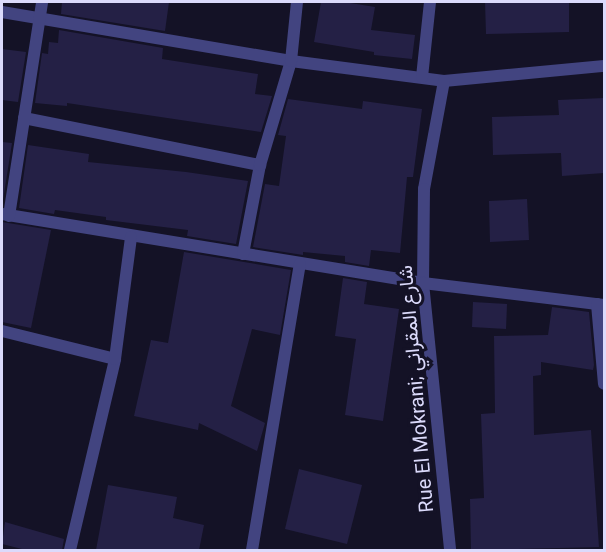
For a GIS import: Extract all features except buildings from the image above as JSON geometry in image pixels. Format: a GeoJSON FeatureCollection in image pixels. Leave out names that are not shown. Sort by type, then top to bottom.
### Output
{"type":"FeatureCollection","features":[{"type":"Feature","properties":{"kind":"street"},"geometry":{"type":"LineString","coordinates":[[42,2],[24,118],[5,215],[423,283],[601,304],[604,384]]}},
{"type":"Feature","properties":{"kind":"street"},"geometry":{"type":"LineString","coordinates":[[243,254],[260,165],[291,61],[297,2]]}},
{"type":"Feature","properties":{"kind":"street"},"geometry":{"type":"LineString","coordinates":[[422,77],[430,2]]}},
{"type":"Feature","properties":{"kind":"street"},"geometry":{"type":"LineString","coordinates":[[2,12],[291,61],[444,81],[604,66]]}},
{"type":"Feature","properties":{"kind":"street","name":"Rue El Mokrani; شارع المقراني"},"geometry":{"type":"LineString","coordinates":[[444,81],[424,189],[423,283],[450,550]]}},
{"type":"Feature","properties":{"kind":"street"},"geometry":{"type":"LineString","coordinates":[[24,118],[260,165]]}},
{"type":"Feature","properties":{"kind":"street"},"geometry":{"type":"LineString","coordinates":[[70,550],[115,359],[131,237]]}},
{"type":"Feature","properties":{"kind":"street"},"geometry":{"type":"LineString","coordinates":[[252,550],[300,264]]}},
{"type":"Feature","properties":{"kind":"street"},"geometry":{"type":"LineString","coordinates":[[2,331],[115,359]]}}]}
